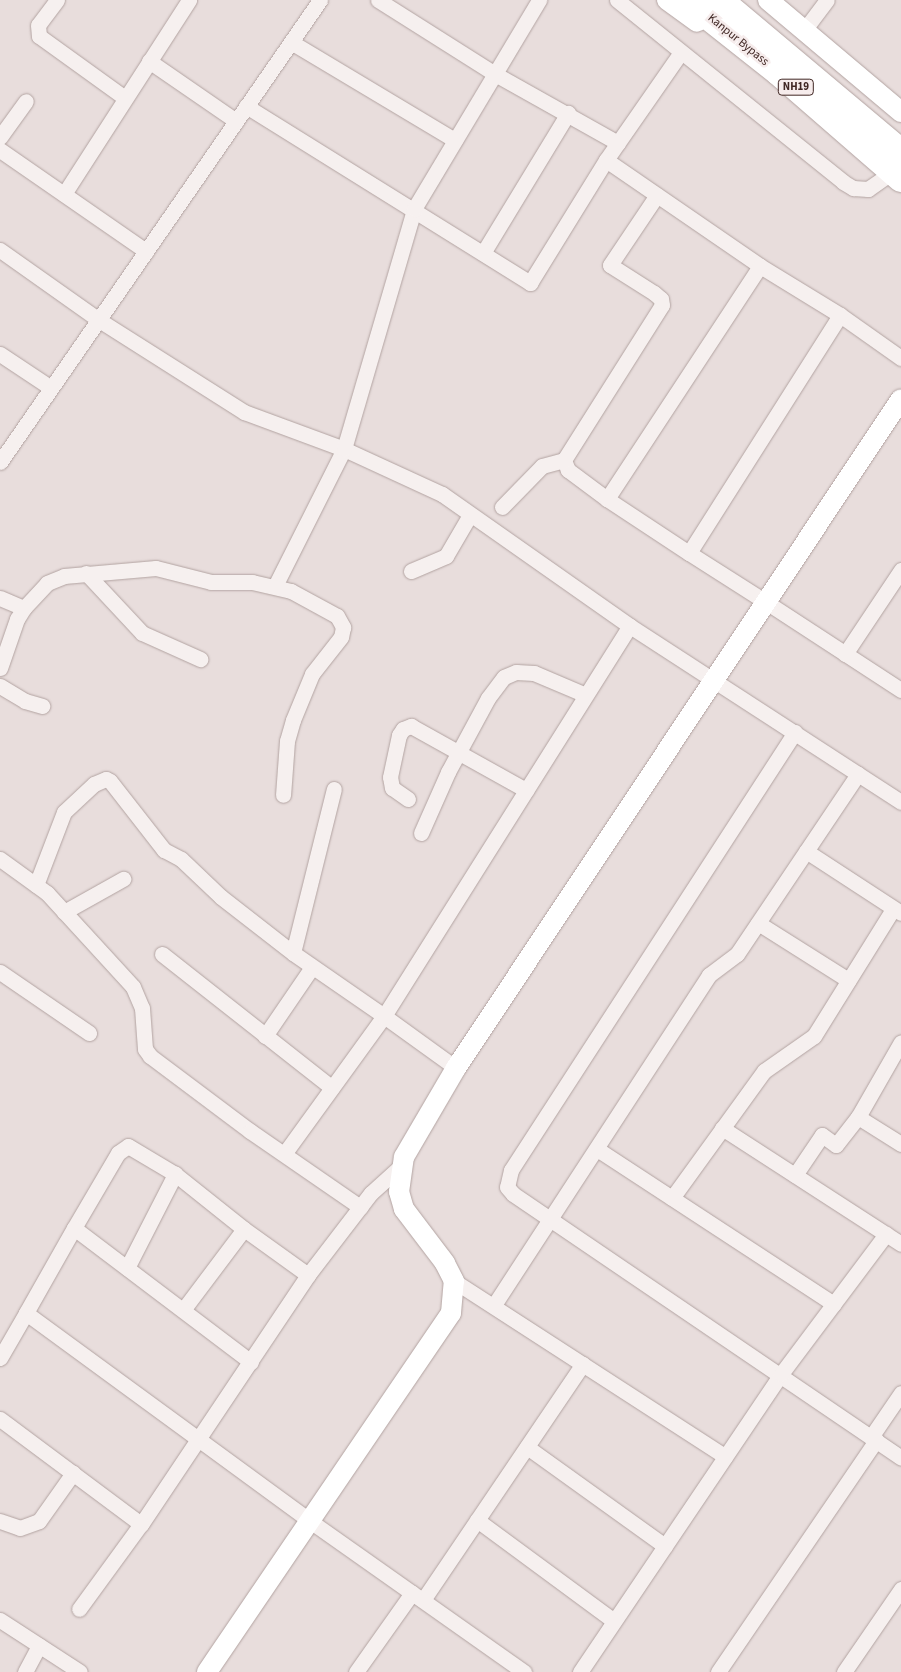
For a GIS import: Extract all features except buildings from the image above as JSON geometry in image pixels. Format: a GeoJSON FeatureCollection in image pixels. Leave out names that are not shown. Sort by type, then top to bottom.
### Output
{"type":"FeatureCollection","features":[{"type":"Feature","properties":{"kind":"highway","name":"Kanpur Bypass"},"geometry":{"type":"LineString","coordinates":[[720,0],[901,152]]}},
{"type":"Feature","properties":{"kind":"highway","name":"Kanpur Bypass"},"geometry":{"type":"LineString","coordinates":[[674,1],[779,73],[892,178]]}},
{"type":"Feature","properties":{"kind":"street"},"geometry":{"type":"LineString","coordinates":[[57,0],[38,25],[39,36],[126,98]]}},
{"type":"Feature","properties":{"kind":"street"},"geometry":{"type":"LineString","coordinates":[[64,194],[189,0]]}},
{"type":"Feature","properties":{"kind":"street"},"geometry":{"type":"LineString","coordinates":[[3,453],[99,320],[320,0]]}},
{"type":"Feature","properties":{"kind":"street"},"geometry":{"type":"LineString","coordinates":[[378,0],[495,74],[568,113],[618,143]]}},
{"type":"Feature","properties":{"kind":"street"},"geometry":{"type":"LineString","coordinates":[[275,586],[344,449],[414,209],[539,0]]}},
{"type":"Feature","properties":{"kind":"street"},"geometry":{"type":"LineString","coordinates":[[617,0],[842,182],[853,188],[868,189],[892,178],[901,194]]}},
{"type":"Feature","properties":{"kind":"street"},"geometry":{"type":"LineString","coordinates":[[768,0],[901,112]]}},
{"type":"Feature","properties":{"kind":"street"},"geometry":{"type":"LineString","coordinates":[[786,0],[802,27]]}},
{"type":"Feature","properties":{"kind":"street"},"geometry":{"type":"LineString","coordinates":[[802,27],[827,0]]}},
{"type":"Feature","properties":{"kind":"street"},"geometry":{"type":"LineString","coordinates":[[291,42],[455,140]]}},
{"type":"Feature","properties":{"kind":"street"},"geometry":{"type":"LineString","coordinates":[[246,106],[530,283],[606,160],[681,52]]}},
{"type":"Feature","properties":{"kind":"street"},"geometry":{"type":"LineString","coordinates":[[149,61],[236,121]]}},
{"type":"Feature","properties":{"kind":"street"},"geometry":{"type":"LineString","coordinates":[[0,137],[26,101]]}},
{"type":"Feature","properties":{"kind":"street"},"geometry":{"type":"LineString","coordinates":[[483,253],[568,113]]}},
{"type":"Feature","properties":{"kind":"street"},"geometry":{"type":"LineString","coordinates":[[0,150],[146,251]]}},
{"type":"Feature","properties":{"kind":"street"},"geometry":{"type":"LineString","coordinates":[[606,160],[760,266],[840,314],[901,358]]}},
{"type":"Feature","properties":{"kind":"street"},"geometry":{"type":"LineString","coordinates":[[502,507],[542,466],[564,460],[662,305],[661,299],[654,293],[610,265],[657,195]]}},
{"type":"Feature","properties":{"kind":"street"},"geometry":{"type":"LineString","coordinates":[[0,250],[99,320],[244,412],[344,449],[442,494],[630,626],[715,679],[901,802]]}},
{"type":"Feature","properties":{"kind":"street"},"geometry":{"type":"LineString","coordinates":[[607,499],[760,266]]}},
{"type":"Feature","properties":{"kind":"street"},"geometry":{"type":"LineString","coordinates":[[689,553],[840,314]]}},
{"type":"Feature","properties":{"kind":"street"},"geometry":{"type":"LineString","coordinates":[[0,354],[51,388]]}},
{"type":"Feature","properties":{"kind":"street"},"geometry":{"type":"LineString","coordinates":[[207,1672],[451,1313],[454,1281],[445,1263],[404,1210],[399,1192],[402,1165],[456,1068],[901,399]]}},
{"type":"Feature","properties":{"kind":"street"},"geometry":{"type":"LineString","coordinates":[[564,460],[568,470],[607,499],[901,690]]}},
{"type":"Feature","properties":{"kind":"street"},"geometry":{"type":"LineString","coordinates":[[411,571],[446,556],[470,515]]}},
{"type":"Feature","properties":{"kind":"street"},"geometry":{"type":"LineString","coordinates":[[0,668],[17,619],[34,595],[53,580],[86,573],[156,568],[211,582],[252,582],[290,590],[337,616],[343,627],[341,637],[312,674],[292,720],[287,741],[283,795]]}},
{"type":"Feature","properties":{"kind":"street"},"geometry":{"type":"LineString","coordinates":[[845,654],[895,591],[901,570]]}},
{"type":"Feature","properties":{"kind":"street"},"geometry":{"type":"LineString","coordinates":[[86,573],[142,633],[200,659]]}},
{"type":"Feature","properties":{"kind":"street"},"geometry":{"type":"LineString","coordinates":[[0,598],[24,608]]}},
{"type":"Feature","properties":{"kind":"street"},"geometry":{"type":"LineString","coordinates":[[284,1154],[384,1016],[630,626]]}},
{"type":"Feature","properties":{"kind":"street"},"geometry":{"type":"LineString","coordinates":[[421,833],[460,751],[488,698],[504,677],[516,672],[534,673],[586,695]]}},
{"type":"Feature","properties":{"kind":"street"},"geometry":{"type":"LineString","coordinates":[[2,692],[42,706]]}},
{"type":"Feature","properties":{"kind":"street"},"geometry":{"type":"LineString","coordinates":[[408,799],[392,788],[390,777],[403,729],[411,726],[419,728],[526,790]]}},
{"type":"Feature","properties":{"kind":"street"},"geometry":{"type":"LineString","coordinates":[[795,732],[511,1170],[507,1187],[550,1219],[781,1374],[901,1458]]}},
{"type":"Feature","properties":{"kind":"street"},"geometry":{"type":"LineString","coordinates":[[494,1305],[597,1149],[708,975],[737,954],[858,774]]}},
{"type":"Feature","properties":{"kind":"street"},"geometry":{"type":"LineString","coordinates":[[36,885],[64,812],[94,784],[106,779],[115,784],[158,844],[181,860],[221,897],[312,967],[456,1068]]}},
{"type":"Feature","properties":{"kind":"street"},"geometry":{"type":"LineString","coordinates":[[293,953],[334,789]]}},
{"type":"Feature","properties":{"kind":"street"},"geometry":{"type":"LineString","coordinates":[[672,1198],[770,1064],[814,1036],[848,980],[897,911],[806,851]]}},
{"type":"Feature","properties":{"kind":"street"},"geometry":{"type":"LineString","coordinates":[[0,859],[36,885],[64,912],[133,987],[142,1008],[145,1049],[150,1056],[360,1207]]}},
{"type":"Feature","properties":{"kind":"street"},"geometry":{"type":"LineString","coordinates":[[64,912],[123,879]]}},
{"type":"Feature","properties":{"kind":"street"},"geometry":{"type":"LineString","coordinates":[[758,923],[848,980]]}},
{"type":"Feature","properties":{"kind":"street"},"geometry":{"type":"LineString","coordinates":[[162,954],[332,1088]]}},
{"type":"Feature","properties":{"kind":"street"},"geometry":{"type":"LineString","coordinates":[[265,1036],[312,967]]}},
{"type":"Feature","properties":{"kind":"street"},"geometry":{"type":"LineString","coordinates":[[0,972],[89,1033]]}},
{"type":"Feature","properties":{"kind":"street"},"geometry":{"type":"LineString","coordinates":[[795,1175],[822,1136],[836,1145],[858,1117],[901,1042]]}},
{"type":"Feature","properties":{"kind":"street"},"geometry":{"type":"LineString","coordinates":[[858,1117],[901,1144]]}},
{"type":"Feature","properties":{"kind":"street"},"geometry":{"type":"LineString","coordinates":[[722,1128],[901,1244]]}},
{"type":"Feature","properties":{"kind":"street"},"geometry":{"type":"LineString","coordinates":[[0,1358],[74,1228],[125,1147],[134,1148],[175,1174],[244,1229],[308,1275]]}},
{"type":"Feature","properties":{"kind":"street"},"geometry":{"type":"LineString","coordinates":[[597,1149],[834,1304]]}},
{"type":"Feature","properties":{"kind":"street"},"geometry":{"type":"LineString","coordinates":[[79,1609],[199,1440],[308,1275],[360,1207],[384,1179],[402,1165]]}},
{"type":"Feature","properties":{"kind":"street"},"geometry":{"type":"LineString","coordinates":[[127,1268],[175,1174]]}},
{"type":"Feature","properties":{"kind":"street"},"geometry":{"type":"LineString","coordinates":[[74,1228],[251,1362]]}},
{"type":"Feature","properties":{"kind":"street"},"geometry":{"type":"LineString","coordinates":[[183,1310],[244,1229]]}},
{"type":"Feature","properties":{"kind":"street"},"geometry":{"type":"LineString","coordinates":[[580,1672],[781,1374],[886,1234]]}},
{"type":"Feature","properties":{"kind":"street"},"geometry":{"type":"LineString","coordinates":[[454,1281],[726,1456]]}},
{"type":"Feature","properties":{"kind":"street"},"geometry":{"type":"LineString","coordinates":[[26,1313],[310,1521],[524,1672]]}},
{"type":"Feature","properties":{"kind":"street"},"geometry":{"type":"LineString","coordinates":[[356,1672],[477,1520],[583,1364]]}},
{"type":"Feature","properties":{"kind":"street"},"geometry":{"type":"LineString","coordinates":[[718,1672],[874,1439],[901,1393]]}},
{"type":"Feature","properties":{"kind":"street"},"geometry":{"type":"LineString","coordinates":[[0,1419],[141,1524]]}},
{"type":"Feature","properties":{"kind":"street"},"geometry":{"type":"LineString","coordinates":[[527,1447],[665,1546]]}},
{"type":"Feature","properties":{"kind":"street"},"geometry":{"type":"LineString","coordinates":[[0,1521],[20,1528],[39,1521],[73,1473]]}},
{"type":"Feature","properties":{"kind":"street"},"geometry":{"type":"LineString","coordinates":[[477,1520],[614,1620]]}},
{"type":"Feature","properties":{"kind":"street"},"geometry":{"type":"LineString","coordinates":[[844,1672],[901,1589]]}},
{"type":"Feature","properties":{"kind":"street"},"geometry":{"type":"LineString","coordinates":[[0,1620],[80,1672]]}},
{"type":"Feature","properties":{"kind":"street"},"geometry":{"type":"LineString","coordinates":[[25,1672],[39,1646]]}}]}
